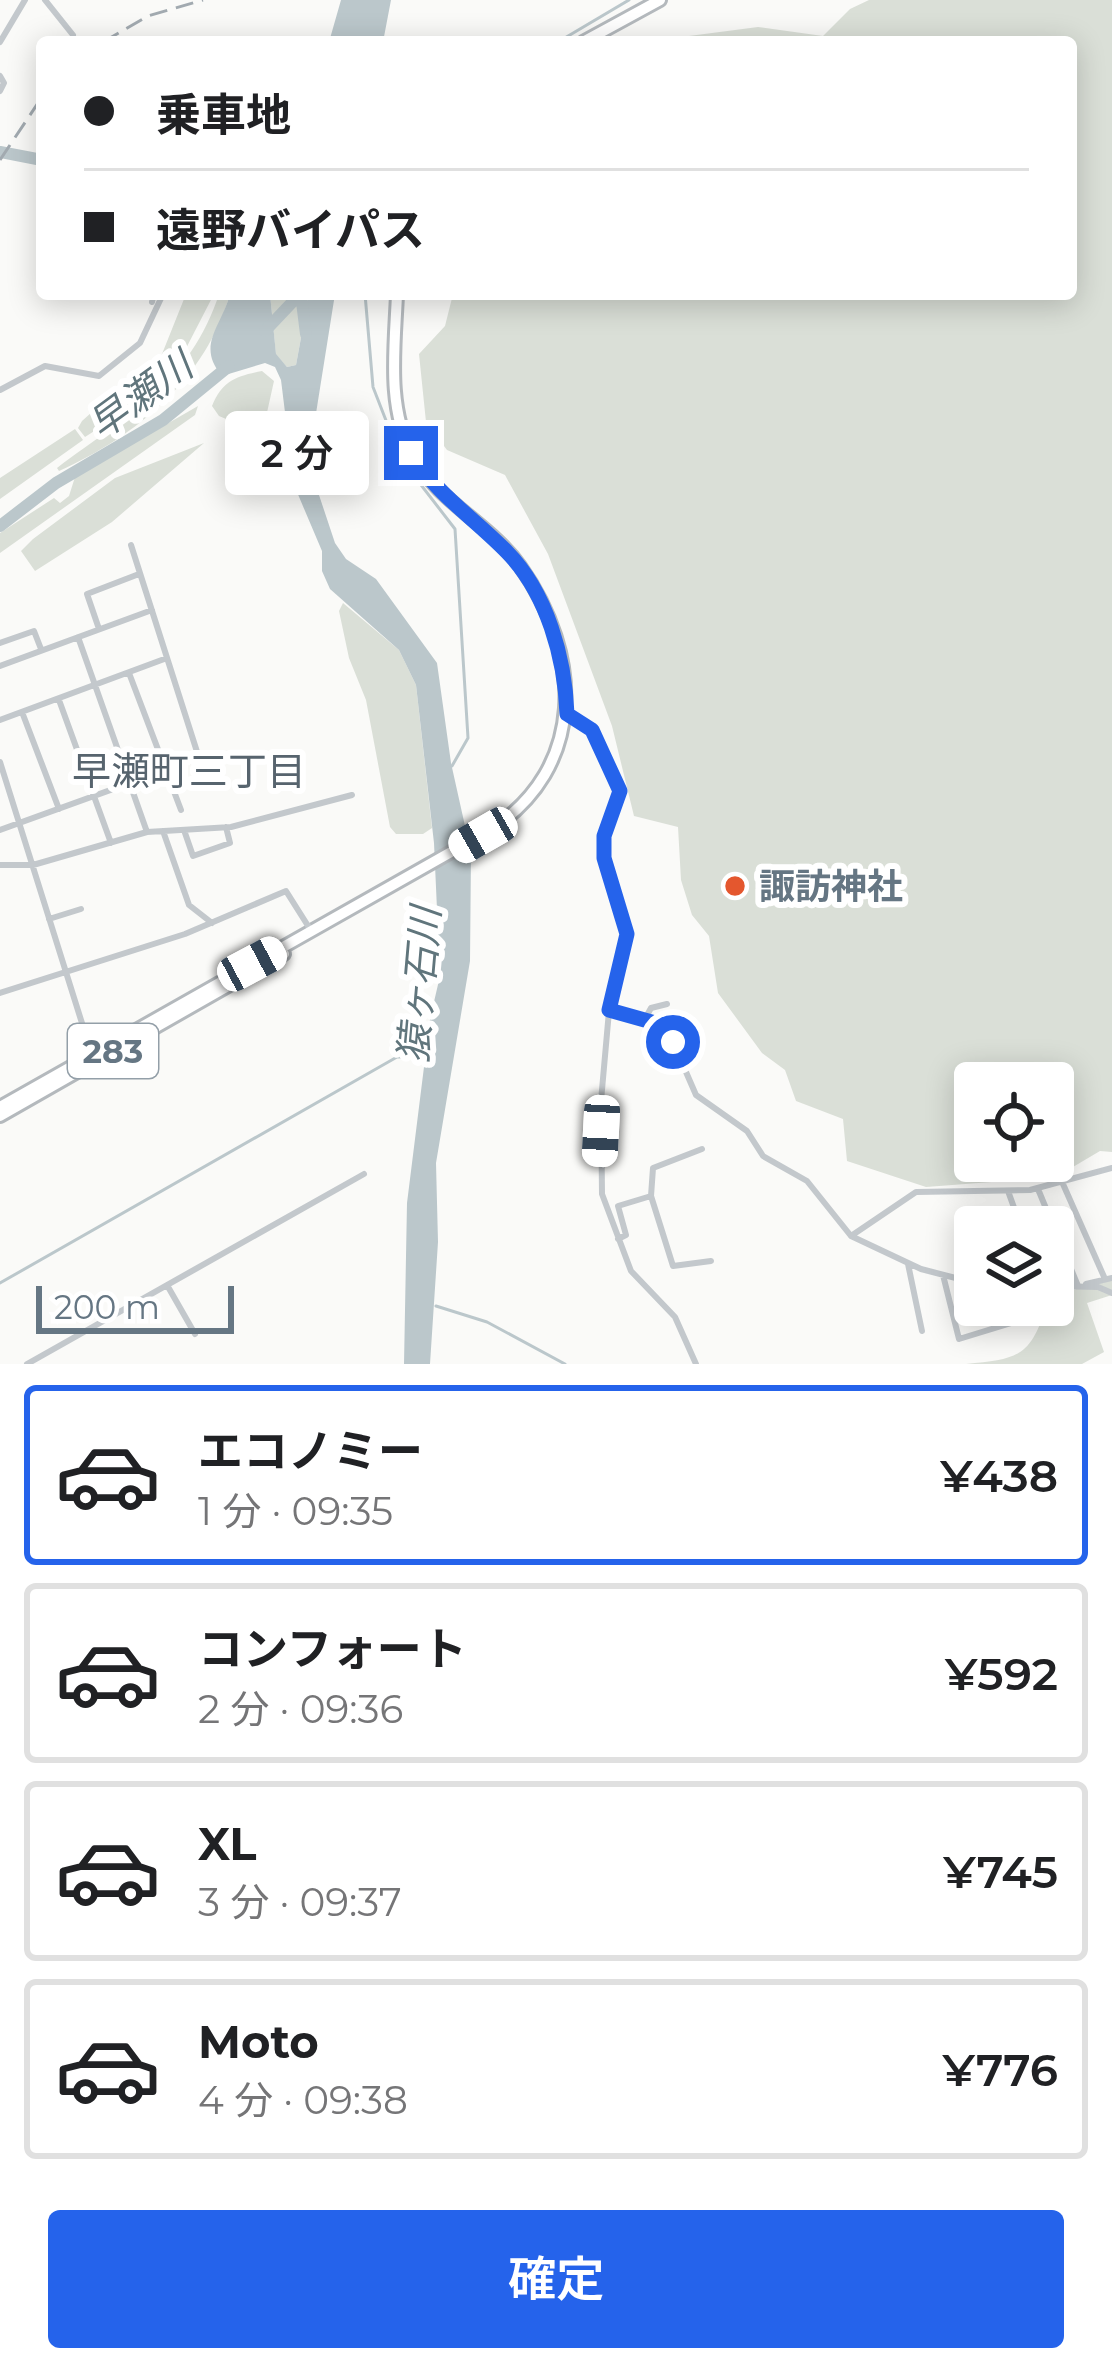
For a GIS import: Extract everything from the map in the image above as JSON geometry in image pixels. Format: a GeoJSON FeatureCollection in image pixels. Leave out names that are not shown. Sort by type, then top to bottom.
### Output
{"type":"FeatureCollection","features":[{"type":"Feature","properties":{"kind":"highway"},"geometry":{"type":"LineString","coordinates":[[594,36],[660,0]]}},
{"type":"Feature","properties":{"kind":"highway","name":"283"},"geometry":{"type":"LineString","coordinates":[[0,1111],[250,975],[483,835],[530,801],[551,768],[567,714],[566,680],[556,641],[520,566],[428,481],[403,435],[394,370],[397,300]]}},
{"type":"Feature","properties":{"kind":"highway","name":"283"},"geometry":{"type":"LineString","coordinates":[[0,1111],[363,905]]}},
{"type":"Feature","properties":{"kind":"street"},"geometry":{"type":"LineString","coordinates":[[0,42],[25,0]]}},
{"type":"Feature","properties":{"kind":"street"},"geometry":{"type":"LineString","coordinates":[[45,0],[73,35]]}},
{"type":"Feature","properties":{"kind":"street"},"geometry":{"type":"LineString","coordinates":[[0,76],[4,83],[0,92]]}},
{"type":"Feature","properties":{"kind":"street"},"geometry":{"type":"LineString","coordinates":[[0,390],[45,366],[99,376],[140,343],[160,300]]}},
{"type":"Feature","properties":{"kind":"street"},"geometry":{"type":"LineString","coordinates":[[0,830],[200,758],[130,545]]}},
{"type":"Feature","properties":{"kind":"street"},"geometry":{"type":"LineString","coordinates":[[100,629],[87,593],[140,574]]}},
{"type":"Feature","properties":{"kind":"street"},"geometry":{"type":"LineString","coordinates":[[0,666],[152,610]]}},
{"type":"Feature","properties":{"kind":"street"},"geometry":{"type":"LineString","coordinates":[[0,643],[34,631],[41,650]]}},
{"type":"Feature","properties":{"kind":"street"},"geometry":{"type":"LineString","coordinates":[[78,637],[147,832]]}},
{"type":"Feature","properties":{"kind":"street"},"geometry":{"type":"LineString","coordinates":[[0,720],[167,658]]}},
{"type":"Feature","properties":{"kind":"street"},"geometry":{"type":"LineString","coordinates":[[129,673],[181,810]]}},
{"type":"Feature","properties":{"kind":"street"},"geometry":{"type":"LineString","coordinates":[[58,699],[111,843]]}},
{"type":"Feature","properties":{"kind":"street"},"geometry":{"type":"LineString","coordinates":[[22,712],[59,809]]}},
{"type":"Feature","properties":{"kind":"street"},"geometry":{"type":"LineString","coordinates":[[567,714],[592,730],[620,791],[604,836],[604,858],[627,934],[609,1010],[599,1174],[618,1239],[640,1285],[674,1317],[696,1364]]}},
{"type":"Feature","properties":{"kind":"street"},"geometry":{"type":"LineString","coordinates":[[1,767],[92,1055]]}},
{"type":"Feature","properties":{"kind":"street"},"geometry":{"type":"LineString","coordinates":[[0,865],[33,865],[147,832],[226,827],[352,796]]}},
{"type":"Feature","properties":{"kind":"street"},"geometry":{"type":"LineString","coordinates":[[184,830],[193,856],[230,843],[226,827]]}},
{"type":"Feature","properties":{"kind":"street"},"geometry":{"type":"LineString","coordinates":[[163,831],[189,905],[212,923]]}},
{"type":"Feature","properties":{"kind":"street"},"geometry":{"type":"LineString","coordinates":[[0,993],[212,923],[286,891],[312,932]]}},
{"type":"Feature","properties":{"kind":"street"},"geometry":{"type":"LineString","coordinates":[[49,919],[81,909]]}},
{"type":"Feature","properties":{"kind":"street"},"geometry":{"type":"LineString","coordinates":[[645,1019],[651,1008],[668,1004]]}},
{"type":"Feature","properties":{"kind":"street"},"geometry":{"type":"LineString","coordinates":[[609,1010],[666,1026],[696,1095],[747,1131],[764,1156],[807,1181],[850,1236],[908,1264],[954,1278]]}},
{"type":"Feature","properties":{"kind":"street"},"geometry":{"type":"LineString","coordinates":[[702,1149],[653,1168],[651,1196],[673,1266],[711,1261]]}},
{"type":"Feature","properties":{"kind":"street"},"geometry":{"type":"LineString","coordinates":[[850,1236],[916,1192],[1037,1189],[1112,1168]]}},
{"type":"Feature","properties":{"kind":"street"},"geometry":{"type":"LineString","coordinates":[[27,1364],[364,1174]]}},
{"type":"Feature","properties":{"kind":"street"},"geometry":{"type":"LineString","coordinates":[[1063,1183],[1109,1279],[1078,1286]]}},
{"type":"Feature","properties":{"kind":"street"},"geometry":{"type":"LineString","coordinates":[[1037,1189],[1078,1286]]}},
{"type":"Feature","properties":{"kind":"street"},"geometry":{"type":"LineString","coordinates":[[1008,1191],[1013,1206]]}},
{"type":"Feature","properties":{"kind":"street"},"geometry":{"type":"LineString","coordinates":[[618,1239],[626,1235],[618,1206],[651,1196]]}},
{"type":"Feature","properties":{"kind":"street"},"geometry":{"type":"LineString","coordinates":[[908,1264],[922,1331]]}},
{"type":"Feature","properties":{"kind":"street"},"geometry":{"type":"LineString","coordinates":[[943,1275],[955,1331],[964,1341],[1005,1326]]}},
{"type":"Feature","properties":{"kind":"street"},"geometry":{"type":"LineString","coordinates":[[166,1285],[194,1334]]}},
{"type":"Feature","properties":{"kind":"street"},"geometry":{"type":"LineString","coordinates":[[1074,1286],[1112,1293]]}},
{"type":"Feature","properties":{"kind":"shaded area"},"geometry":{"type":"Polygon","coordinates":[[[341,0],[391,0],[384,36],[331,36],[341,0]]]}},
{"type":"Feature","properties":{"kind":"shaded area"},"geometry":{"type":"Polygon","coordinates":[[[869,0],[1112,0],[1112,1152],[1100,1151],[1074,1166],[1074,1062],[954,1062],[954,1182],[991,1182],[926,1187],[847,1161],[843,1119],[796,1101],[785,1070],[762,1053],[718,993],[709,936],[692,915],[681,880],[678,827],[634,816],[612,726],[548,554],[505,475],[447,450],[426,422],[419,354],[445,326],[452,300],[1077,300],[1077,36],[823,36],[850,9],[869,0]]]}},
{"type":"Feature","properties":{"kind":"shaded area"},"geometry":{"type":"Polygon","coordinates":[[[758,27],[823,36],[689,36],[758,27]]]}},
{"type":"Feature","properties":{"kind":"shaded area"},"geometry":{"type":"Polygon","coordinates":[[[184,300],[211,300],[180,360],[165,373],[158,364],[184,300]]]}},
{"type":"Feature","properties":{"kind":"shaded area"},"geometry":{"type":"Polygon","coordinates":[[[217,300],[228,300],[204,352],[165,401],[115,440],[59,471],[153,394],[207,325],[217,300]]]}},
{"type":"Feature","properties":{"kind":"shaded area"},"geometry":{"type":"Polygon","coordinates":[[[228,300],[271,300],[276,354],[287,367],[296,365],[308,300],[334,300],[310,451],[318,492],[335,543],[346,559],[376,579],[437,663],[451,763],[471,853],[470,961],[436,1163],[438,1242],[430,1364],[404,1364],[407,1203],[430,1019],[440,976],[434,843],[416,685],[399,650],[330,589],[322,571],[322,551],[294,485],[281,380],[275,367],[265,363],[222,376],[211,355],[228,300]]]}},
{"type":"Feature","properties":{"kind":"shaded area"},"geometry":{"type":"Polygon","coordinates":[[[271,300],[308,300],[296,365],[287,367],[276,355],[271,300]]]}},
{"type":"Feature","properties":{"kind":"shaded area"},"geometry":{"type":"Polygon","coordinates":[[[151,366],[158,379],[141,401],[85,437],[78,428],[82,421],[142,367],[151,366]]]}},
{"type":"Feature","properties":{"kind":"shaded area"},"geometry":{"type":"Polygon","coordinates":[[[262,371],[274,381],[266,417],[243,426],[219,416],[212,406],[225,385],[262,371]]]}},
{"type":"Feature","properties":{"kind":"shaded area"},"geometry":{"type":"Polygon","coordinates":[[[198,406],[195,415],[0,553],[0,533],[54,498],[60,503],[69,496],[75,477],[198,406]]]}},
{"type":"Feature","properties":{"kind":"shaded area"},"geometry":{"type":"Polygon","coordinates":[[[75,429],[83,440],[0,499],[0,478],[75,429]]]}},
{"type":"Feature","properties":{"kind":"shaded area"},"geometry":{"type":"Polygon","coordinates":[[[204,443],[112,522],[35,571],[21,551],[115,478],[204,443]]]}},
{"type":"Feature","properties":{"kind":"shaded area"},"geometry":{"type":"Polygon","coordinates":[[[343,603],[399,650],[416,685],[432,828],[423,834],[396,834],[390,827],[366,700],[349,658],[339,611],[343,603]]]}},
{"type":"Feature","properties":{"kind":"shaded area"},"geometry":{"type":"Polygon","coordinates":[[[1112,1280],[1112,1295],[1087,1303],[1104,1352],[1082,1364],[966,1364],[1020,1352],[1039,1326],[1074,1326],[1074,1290],[1112,1280]]]}},
{"type":"Feature","properties":{"kind":"waterway"},"geometry":{"type":"LineString","coordinates":[[568,36],[629,0]]}},
{"type":"Feature","properties":{"kind":"waterway"},"geometry":{"type":"LineString","coordinates":[[0,152],[36,159]]}},
{"type":"Feature","properties":{"kind":"waterway","name":"早瀬川"},"geometry":{"type":"LineString","coordinates":[[265,331],[294,300]]}},
{"type":"Feature","properties":{"kind":"waterway","name":"猿ヶ石川"},"geometry":{"type":"LineString","coordinates":[[302,300],[306,334]]}},
{"type":"Feature","properties":{"kind":"waterway"},"geometry":{"type":"LineString","coordinates":[[366,300],[373,387],[401,459],[455,529],[468,738],[452,766]]}},
{"type":"Feature","properties":{"kind":"waterway","name":"早瀬川"},"geometry":{"type":"LineString","coordinates":[[0,526],[56,483],[163,420],[229,366]]}},
{"type":"Feature","properties":{"kind":"waterway"},"geometry":{"type":"LineString","coordinates":[[0,1283],[397,1057],[425,1057]]}},
{"type":"Feature","properties":{"kind":"waterway"},"geometry":{"type":"LineString","coordinates":[[436,1306],[487,1322],[565,1364]]}},
{"type":"Feature","properties":{"kind":"railway"},"geometry":{"type":"LineString","coordinates":[[113,36],[148,16],[203,0]]}},
{"type":"Feature","properties":{"kind":"railway"},"geometry":{"type":"LineString","coordinates":[[0,160],[36,106]]}},
{"type":"Feature","properties":{"kind":"place","name":"諏訪神社"},"geometry":{"type":"Point","coordinates":[735,886]}},
{"type":"Feature","properties":{"kind":"district","name":"早瀬町三丁目"},"geometry":{"type":"Point","coordinates":[189,771]}},
{"type":"Feature","properties":{"kind":"route"},"geometry":{"type":"LineString","coordinates":[[411,453],[428,481],[505,549],[537,595],[566,680],[567,714],[592,730],[620,791],[604,836],[604,858],[627,934],[609,1010],[666,1026],[673,1042]]}}]}
